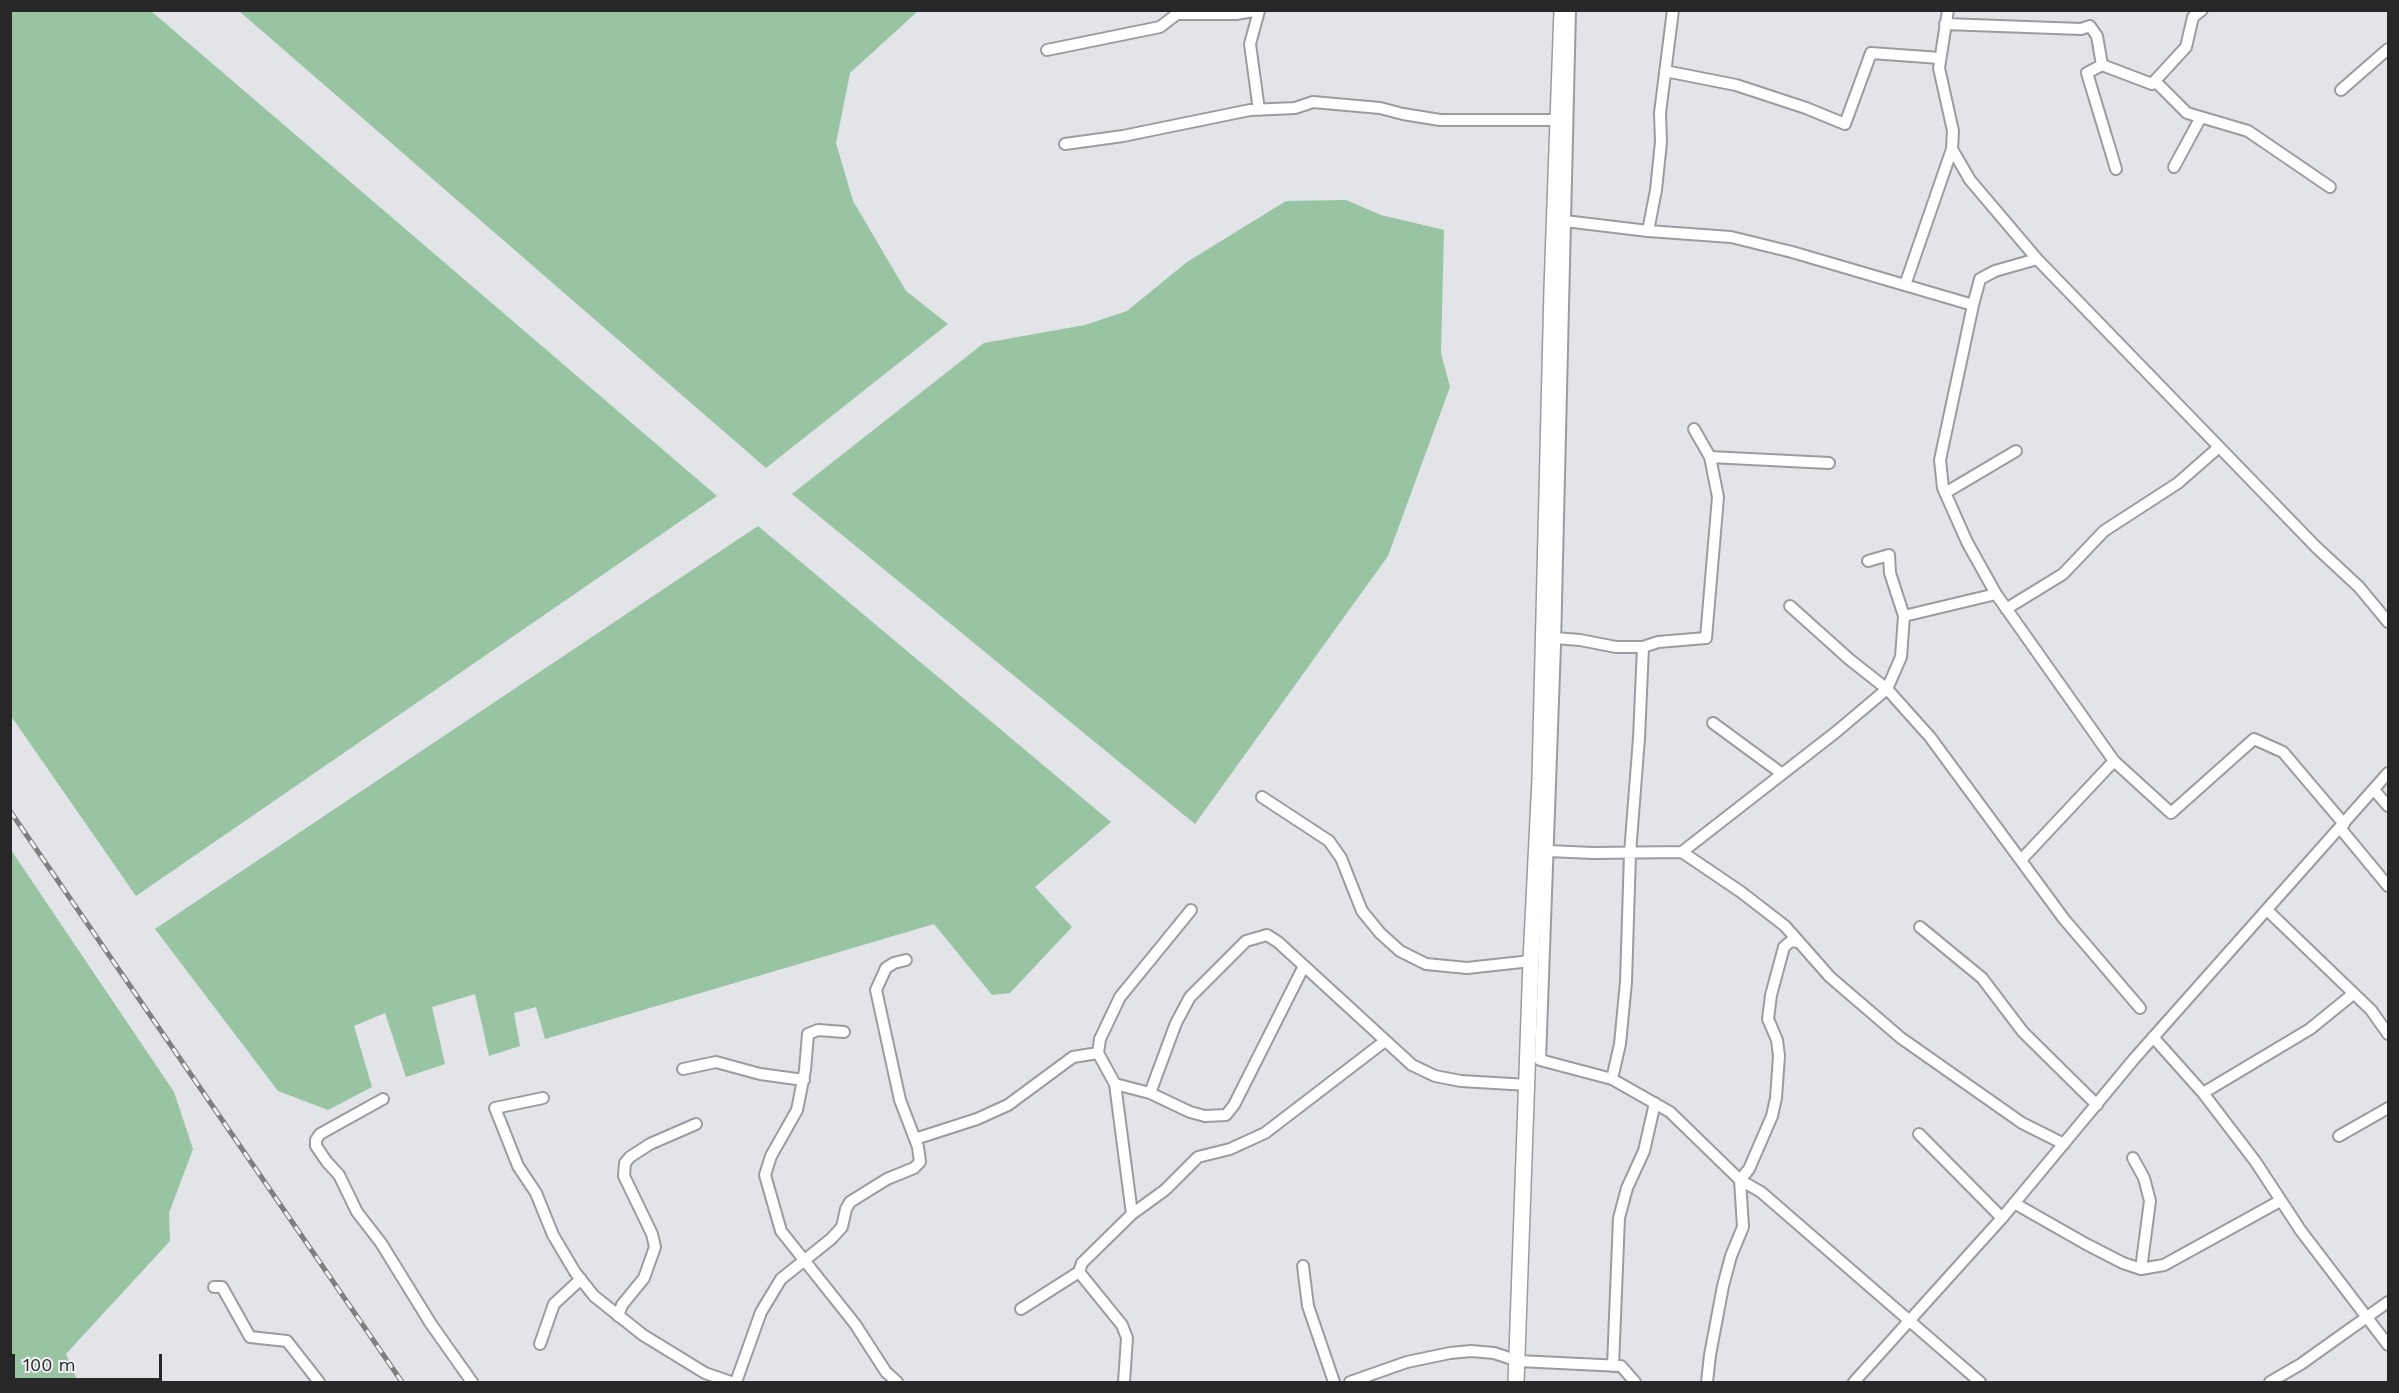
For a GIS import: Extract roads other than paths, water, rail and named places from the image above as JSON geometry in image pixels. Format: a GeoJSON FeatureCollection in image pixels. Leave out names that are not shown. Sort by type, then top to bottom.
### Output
{"type":"FeatureCollection","features":[{"type":"Feature","properties":{"kind":"main road"},"geometry":{"type":"LineString","coordinates":[[1516,1383],[1531,961],[1541,767],[1552,300],[1562,10]]}},
{"type":"Feature","properties":{"kind":"street"},"geometry":{"type":"LineString","coordinates":[[1570,10],[1555,638],[1540,1060],[1612,1079],[1670,1112],[1740,1180],[1761,1192],[1980,1383]]}},
{"type":"Feature","properties":{"kind":"street"},"geometry":{"type":"LineString","coordinates":[[1648,231],[1656,190],[1661,142],[1660,113],[1673,10]]}},
{"type":"Feature","properties":{"kind":"street"},"geometry":{"type":"LineString","coordinates":[[1905,285],[1952,149],[1953,131],[1939,68],[1948,10]]}},
{"type":"Feature","properties":{"kind":"street"},"geometry":{"type":"LineString","coordinates":[[2102,64],[2152,84],[2186,47],[2193,17],[2202,10]]}},
{"type":"Feature","properties":{"kind":"street"},"geometry":{"type":"LineString","coordinates":[[1047,50],[1160,27],[1177,14],[1236,14],[1259,11],[1250,44],[1259,110]]}},
{"type":"Feature","properties":{"kind":"street"},"geometry":{"type":"LineString","coordinates":[[1945,24],[2081,29],[2090,26],[2097,36],[2102,64]]}},
{"type":"Feature","properties":{"kind":"street"},"geometry":{"type":"LineString","coordinates":[[2341,90],[2388,49]]}},
{"type":"Feature","properties":{"kind":"street"},"geometry":{"type":"LineString","coordinates":[[1665,71],[1736,85],[1806,108],[1845,124],[1871,53],[1940,58]]}},
{"type":"Feature","properties":{"kind":"street"},"geometry":{"type":"LineString","coordinates":[[2102,64],[2087,73],[2116,169]]}},
{"type":"Feature","properties":{"kind":"street"},"geometry":{"type":"LineString","coordinates":[[2155,81],[2187,113],[2248,131],[2330,186]]}},
{"type":"Feature","properties":{"kind":"street"},"geometry":{"type":"LineString","coordinates":[[1065,144],[1123,136],[1250,110],[1294,108],[1313,102],[1380,108],[1440,120],[1558,120]]}},
{"type":"Feature","properties":{"kind":"street"},"geometry":{"type":"LineString","coordinates":[[2174,167],[2200,117]]}},
{"type":"Feature","properties":{"kind":"street"},"geometry":{"type":"LineString","coordinates":[[1952,149],[1970,180],[2037,259],[2316,547],[2359,587],[2388,622]]}},
{"type":"Feature","properties":{"kind":"street"},"geometry":{"type":"LineString","coordinates":[[1565,221],[1648,231],[1731,237],[1792,252],[1973,305]]}},
{"type":"Feature","properties":{"kind":"street"},"geometry":{"type":"LineString","coordinates":[[2037,259],[1995,271],[1980,279],[1940,460],[1945,493],[1967,542],[1996,594],[2114,761],[2171,813],[2254,739],[2283,752],[2388,886]]}},
{"type":"Feature","properties":{"kind":"street"},"geometry":{"type":"LineString","coordinates":[[1555,638],[1616,647],[1642,647],[1658,642],[1706,638],[1718,497],[1710,457],[1694,429]]}},
{"type":"Feature","properties":{"kind":"street"},"geometry":{"type":"LineString","coordinates":[[2006,609],[2063,574],[2104,531],[2178,483],[2219,447]]}},
{"type":"Feature","properties":{"kind":"street"},"geometry":{"type":"LineString","coordinates":[[1945,493],[2016,451]]}},
{"type":"Feature","properties":{"kind":"street"},"geometry":{"type":"LineString","coordinates":[[1710,457],[1829,463]]}},
{"type":"Feature","properties":{"kind":"street"},"geometry":{"type":"LineString","coordinates":[[1682,852],[1836,732],[1887,689],[1901,657],[1904,616],[1890,573],[1889,555],[1868,561]]}},
{"type":"Feature","properties":{"kind":"street"},"geometry":{"type":"LineString","coordinates":[[1904,616],[1996,594]]}},
{"type":"Feature","properties":{"kind":"street"},"geometry":{"type":"LineString","coordinates":[[1790,606],[1849,659],[1887,689],[1930,736],[2064,920],[2140,1008]]}},
{"type":"Feature","properties":{"kind":"street"},"geometry":{"type":"LineString","coordinates":[[1612,1079],[1620,1044],[1626,982],[1630,853],[1639,738],[1642,647]]}},
{"type":"Feature","properties":{"kind":"street"},"geometry":{"type":"LineString","coordinates":[[1713,723],[1781,773]]}},
{"type":"Feature","properties":{"kind":"street"},"geometry":{"type":"LineString","coordinates":[[2021,860],[2114,761]]}},
{"type":"Feature","properties":{"kind":"street"},"geometry":{"type":"LineString","coordinates":[[1854,1383],[1908,1320],[2002,1218],[2153,1037],[2388,773]]}},
{"type":"Feature","properties":{"kind":"street"},"geometry":{"type":"LineString","coordinates":[[2374,790],[2388,806]]}},
{"type":"Feature","properties":{"kind":"street"},"geometry":{"type":"LineString","coordinates":[[1262,797],[1329,841],[1341,858],[1362,911],[1380,933],[1400,951],[1426,964],[1467,968],[1531,961]]}},
{"type":"Feature","properties":{"kind":"street"},"geometry":{"type":"LineString","coordinates":[[1548,851],[1682,852],[1741,892],[1785,926],[1830,976],[1901,1038],[2022,1123],[2064,1144]]}},
{"type":"Feature","properties":{"kind":"street"},"geometry":{"type":"LineString","coordinates":[[1132,1214],[1115,1084],[1098,1053],[1100,1039],[1120,997],[1191,910]]}},
{"type":"Feature","properties":{"kind":"street"},"geometry":{"type":"LineString","coordinates":[[2267,910],[2371,1010],[2388,1034]]}},
{"type":"Feature","properties":{"kind":"street"},"geometry":{"type":"LineString","coordinates":[[1920,927],[1982,978],[2023,1032],[2097,1105]]}},
{"type":"Feature","properties":{"kind":"street"},"geometry":{"type":"LineString","coordinates":[[1150,1093],[1176,1023],[1190,997],[1246,941],[1267,935],[1278,942],[1412,1065],[1435,1076],[1461,1081],[1528,1085]]}},
{"type":"Feature","properties":{"kind":"street"},"geometry":{"type":"LineString","coordinates":[[1707,1383],[1710,1354],[1723,1287],[1731,1256],[1743,1227],[1740,1180],[1749,1169],[1772,1116],[1776,1098],[1779,1056],[1777,1040],[1768,1019],[1771,995],[1784,947],[1791,941],[1798,942]]}},
{"type":"Feature","properties":{"kind":"street"},"geometry":{"type":"LineString","coordinates":[[736,1383],[761,1312],[781,1279],[831,1239],[842,1227],[850,1202],[887,1179],[914,1168],[920,1162],[915,1139],[900,1100],[876,990],[886,968],[906,960]]}},
{"type":"Feature","properties":{"kind":"street"},"geometry":{"type":"LineString","coordinates":[[1115,1084],[1150,1093],[1190,1113],[1205,1116],[1226,1115],[1234,1105],[1304,966]]}},
{"type":"Feature","properties":{"kind":"street"},"geometry":{"type":"LineString","coordinates":[[2203,1093],[2310,1029],[2353,994]]}},
{"type":"Feature","properties":{"kind":"street"},"geometry":{"type":"LineString","coordinates":[[844,1032],[818,1030],[808,1034],[804,1080],[797,1110],[771,1155],[765,1175],[781,1231],[855,1324],[886,1372],[897,1383]]}},
{"type":"Feature","properties":{"kind":"street"},"geometry":{"type":"LineString","coordinates":[[2153,1037],[2203,1093],[2255,1161],[2280,1202],[2351,1299],[2368,1317],[2388,1345]]}},
{"type":"Feature","properties":{"kind":"street"},"geometry":{"type":"LineString","coordinates":[[1021,1309],[1079,1272],[1082,1263],[1132,1214],[1165,1190],[1198,1157],[1230,1149],[1265,1133],[1384,1041]]}},
{"type":"Feature","properties":{"kind":"street"},"geometry":{"type":"LineString","coordinates":[[915,1139],[977,1119],[1008,1105],[1073,1057],[1098,1053]]}},
{"type":"Feature","properties":{"kind":"street"},"geometry":{"type":"LineString","coordinates":[[683,1069],[716,1062],[759,1074],[804,1080]]}},
{"type":"Feature","properties":{"kind":"street"},"geometry":{"type":"LineString","coordinates":[[543,1098],[495,1107],[518,1166],[536,1193],[553,1235],[581,1279],[594,1296],[618,1316],[675,1356],[731,1383]]}},
{"type":"Feature","properties":{"kind":"street"},"geometry":{"type":"LineString","coordinates":[[383,1099],[320,1134],[316,1140],[316,1146],[339,1175],[357,1212],[381,1243],[431,1324],[472,1383]]}},
{"type":"Feature","properties":{"kind":"street"},"geometry":{"type":"LineString","coordinates":[[1613,1366],[1619,1218],[1627,1188],[1644,1151],[1655,1103]]}},
{"type":"Feature","properties":{"kind":"street"},"geometry":{"type":"LineString","coordinates":[[2339,1136],[2388,1108]]}},
{"type":"Feature","properties":{"kind":"street"},"geometry":{"type":"LineString","coordinates":[[618,1316],[622,1305],[644,1278],[655,1247],[652,1234],[624,1176],[625,1163],[650,1144],[696,1124]]}},
{"type":"Feature","properties":{"kind":"street"},"geometry":{"type":"LineString","coordinates":[[1919,1134],[2002,1218]]}},
{"type":"Feature","properties":{"kind":"street"},"geometry":{"type":"LineString","coordinates":[[2133,1158],[2144,1178],[2150,1201],[2141,1269]]}},
{"type":"Feature","properties":{"kind":"street"},"geometry":{"type":"LineString","coordinates":[[2014,1203],[2086,1244],[2123,1263],[2141,1269],[2164,1265],[2280,1202]]}},
{"type":"Feature","properties":{"kind":"street"},"geometry":{"type":"LineString","coordinates":[[1303,1266],[1308,1306],[1334,1383]]}},
{"type":"Feature","properties":{"kind":"street"},"geometry":{"type":"LineString","coordinates":[[1079,1272],[1122,1325],[1127,1338],[1124,1383]]}},
{"type":"Feature","properties":{"kind":"street"},"geometry":{"type":"LineString","coordinates":[[540,1344],[554,1304],[581,1279]]}},
{"type":"Feature","properties":{"kind":"street"},"geometry":{"type":"LineString","coordinates":[[214,1287],[222,1287],[250,1337],[286,1341],[319,1383]]}},
{"type":"Feature","properties":{"kind":"street"},"geometry":{"type":"LineString","coordinates":[[2270,1383],[2388,1302]]}},
{"type":"Feature","properties":{"kind":"street"},"geometry":{"type":"LineString","coordinates":[[1350,1383],[1407,1362],[1471,1351],[1494,1353],[1518,1361],[1621,1366],[1635,1383]]}},
{"type":"Feature","properties":{"kind":"railway"},"geometry":{"type":"LineString","coordinates":[[10,811],[402,1382]]}}]}
